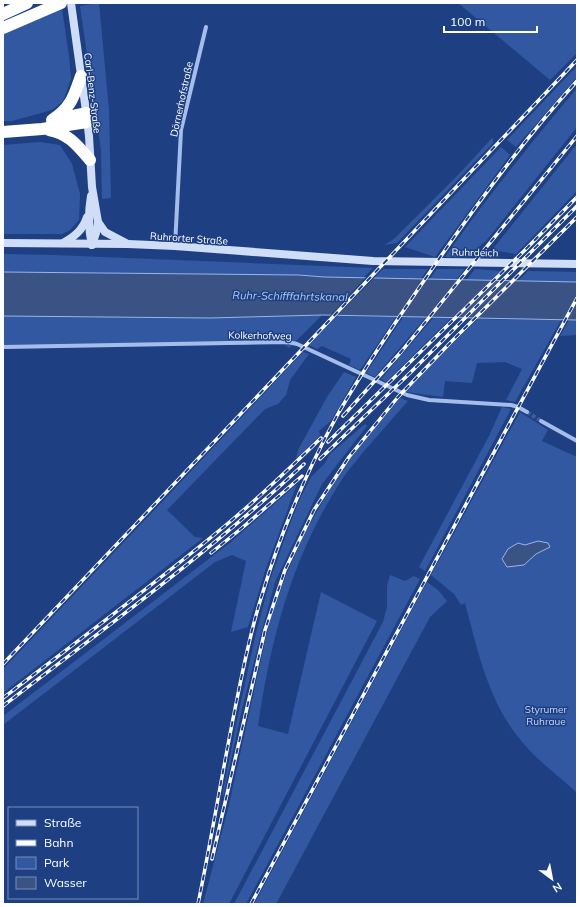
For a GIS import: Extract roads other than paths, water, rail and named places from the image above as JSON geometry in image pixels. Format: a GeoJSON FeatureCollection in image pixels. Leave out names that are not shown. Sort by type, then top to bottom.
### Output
{"type":"FeatureCollection","features":[{"type":"Feature","properties":{"kind":"highway"},"geometry":{"type":"LineString","coordinates":[[3,14],[27,3]]}},
{"type":"Feature","properties":{"kind":"highway"},"geometry":{"type":"LineString","coordinates":[[3,28],[61,3]]}},
{"type":"Feature","properties":{"kind":"highway"},"geometry":{"type":"LineString","coordinates":[[52,120],[60,115],[69,106],[81,76]]}},
{"type":"Feature","properties":{"kind":"highway"},"geometry":{"type":"LineString","coordinates":[[3,127],[52,120],[86,118]]}},
{"type":"Feature","properties":{"kind":"highway"},"geometry":{"type":"LineString","coordinates":[[3,132],[42,129],[86,118]]}},
{"type":"Feature","properties":{"kind":"highway"},"geometry":{"type":"LineString","coordinates":[[42,129],[62,133],[72,140],[90,160]]}},
{"type":"Feature","properties":{"kind":"main road","name":"Carl-Benz-Straße"},"geometry":{"type":"LineString","coordinates":[[71,3],[86,118],[92,187],[98,222],[92,244]]}},
{"type":"Feature","properties":{"kind":"main road","name":"Carl-Benz-Straße"},"geometry":{"type":"LineString","coordinates":[[92,187],[88,211],[89,231],[92,244]]}},
{"type":"Feature","properties":{"kind":"main road"},"geometry":{"type":"LineString","coordinates":[[62,244],[73,238],[80,230],[84,224],[88,211]]}},
{"type":"Feature","properties":{"kind":"main road"},"geometry":{"type":"LineString","coordinates":[[98,222],[105,232],[128,244]]}},
{"type":"Feature","properties":{"kind":"main road","name":"Ruhrorter Straße"},"geometry":{"type":"LineString","coordinates":[[3,243],[175,246],[373,261]]}},
{"type":"Feature","properties":{"kind":"main road","name":"Ruhrdeich"},"geometry":{"type":"LineString","coordinates":[[373,261],[577,264]]}},
{"type":"Feature","properties":{"kind":"street","name":"Dörnerhofstraße"},"geometry":{"type":"LineString","coordinates":[[175,246],[181,130],[206,27]]}},
{"type":"Feature","properties":{"kind":"street","name":"Kolkerhofweg"},"geometry":{"type":"LineString","coordinates":[[3,347],[288,342],[297,344],[407,396],[429,400],[511,405],[527,412]]}},
{"type":"Feature","properties":{"kind":"street"},"geometry":{"type":"LineString","coordinates":[[541,421],[577,441]]}},
{"type":"Feature","properties":{"kind":"water","name":"Ruhr-Schifffahrtskanal"},"geometry":{"type":"Polygon","coordinates":[[[3,272],[299,275],[324,277],[577,282],[577,320],[322,315],[210,318],[3,316],[3,272]]]}},
{"type":"Feature","properties":{"kind":"water"},"geometry":{"type":"Polygon","coordinates":[[[538,541],[548,543],[550,547],[536,554],[524,565],[507,567],[502,559],[508,549],[518,543],[525,545],[538,541]]]}},
{"type":"Feature","properties":{"kind":"tunnel"},"geometry":{"type":"LineString","coordinates":[[527,412],[541,421]]}},
{"type":"Feature","properties":{"kind":"railway"},"geometry":{"type":"LineString","coordinates":[[3,664],[577,60]]}},
{"type":"Feature","properties":{"kind":"railway"},"geometry":{"type":"LineString","coordinates":[[198,904],[242,673],[251,634],[269,571],[286,525],[316,456],[339,412],[372,359],[464,223],[538,126],[577,81]]}},
{"type":"Feature","properties":{"kind":"railway"},"geometry":{"type":"LineString","coordinates":[[343,416],[401,352],[577,136]]}},
{"type":"Feature","properties":{"kind":"railway"},"geometry":{"type":"LineString","coordinates":[[328,442],[525,250],[577,197]]}},
{"type":"Feature","properties":{"kind":"railway"},"geometry":{"type":"LineString","coordinates":[[320,459],[410,373],[577,206]]}},
{"type":"Feature","properties":{"kind":"railway"},"geometry":{"type":"LineString","coordinates":[[212,859],[265,630],[285,570],[314,510],[349,457],[398,397],[451,342],[577,217]]}},
{"type":"Feature","properties":{"kind":"railway"},"geometry":{"type":"LineString","coordinates":[[251,904],[577,298]]}},
{"type":"Feature","properties":{"kind":"railway"},"geometry":{"type":"LineString","coordinates":[[3,698],[204,543],[255,500],[321,438]]}},
{"type":"Feature","properties":{"kind":"railway"},"geometry":{"type":"LineString","coordinates":[[3,706],[194,559],[232,528],[304,464]]}},
{"type":"Feature","properties":{"kind":"railway"},"geometry":{"type":"LineString","coordinates":[[211,553],[302,476]]}},
{"type":"Feature","properties":{"kind":"park label","name":"Styrumer Ruhraue"},"geometry":{"type":"Point","coordinates":[546,714]}}]}
